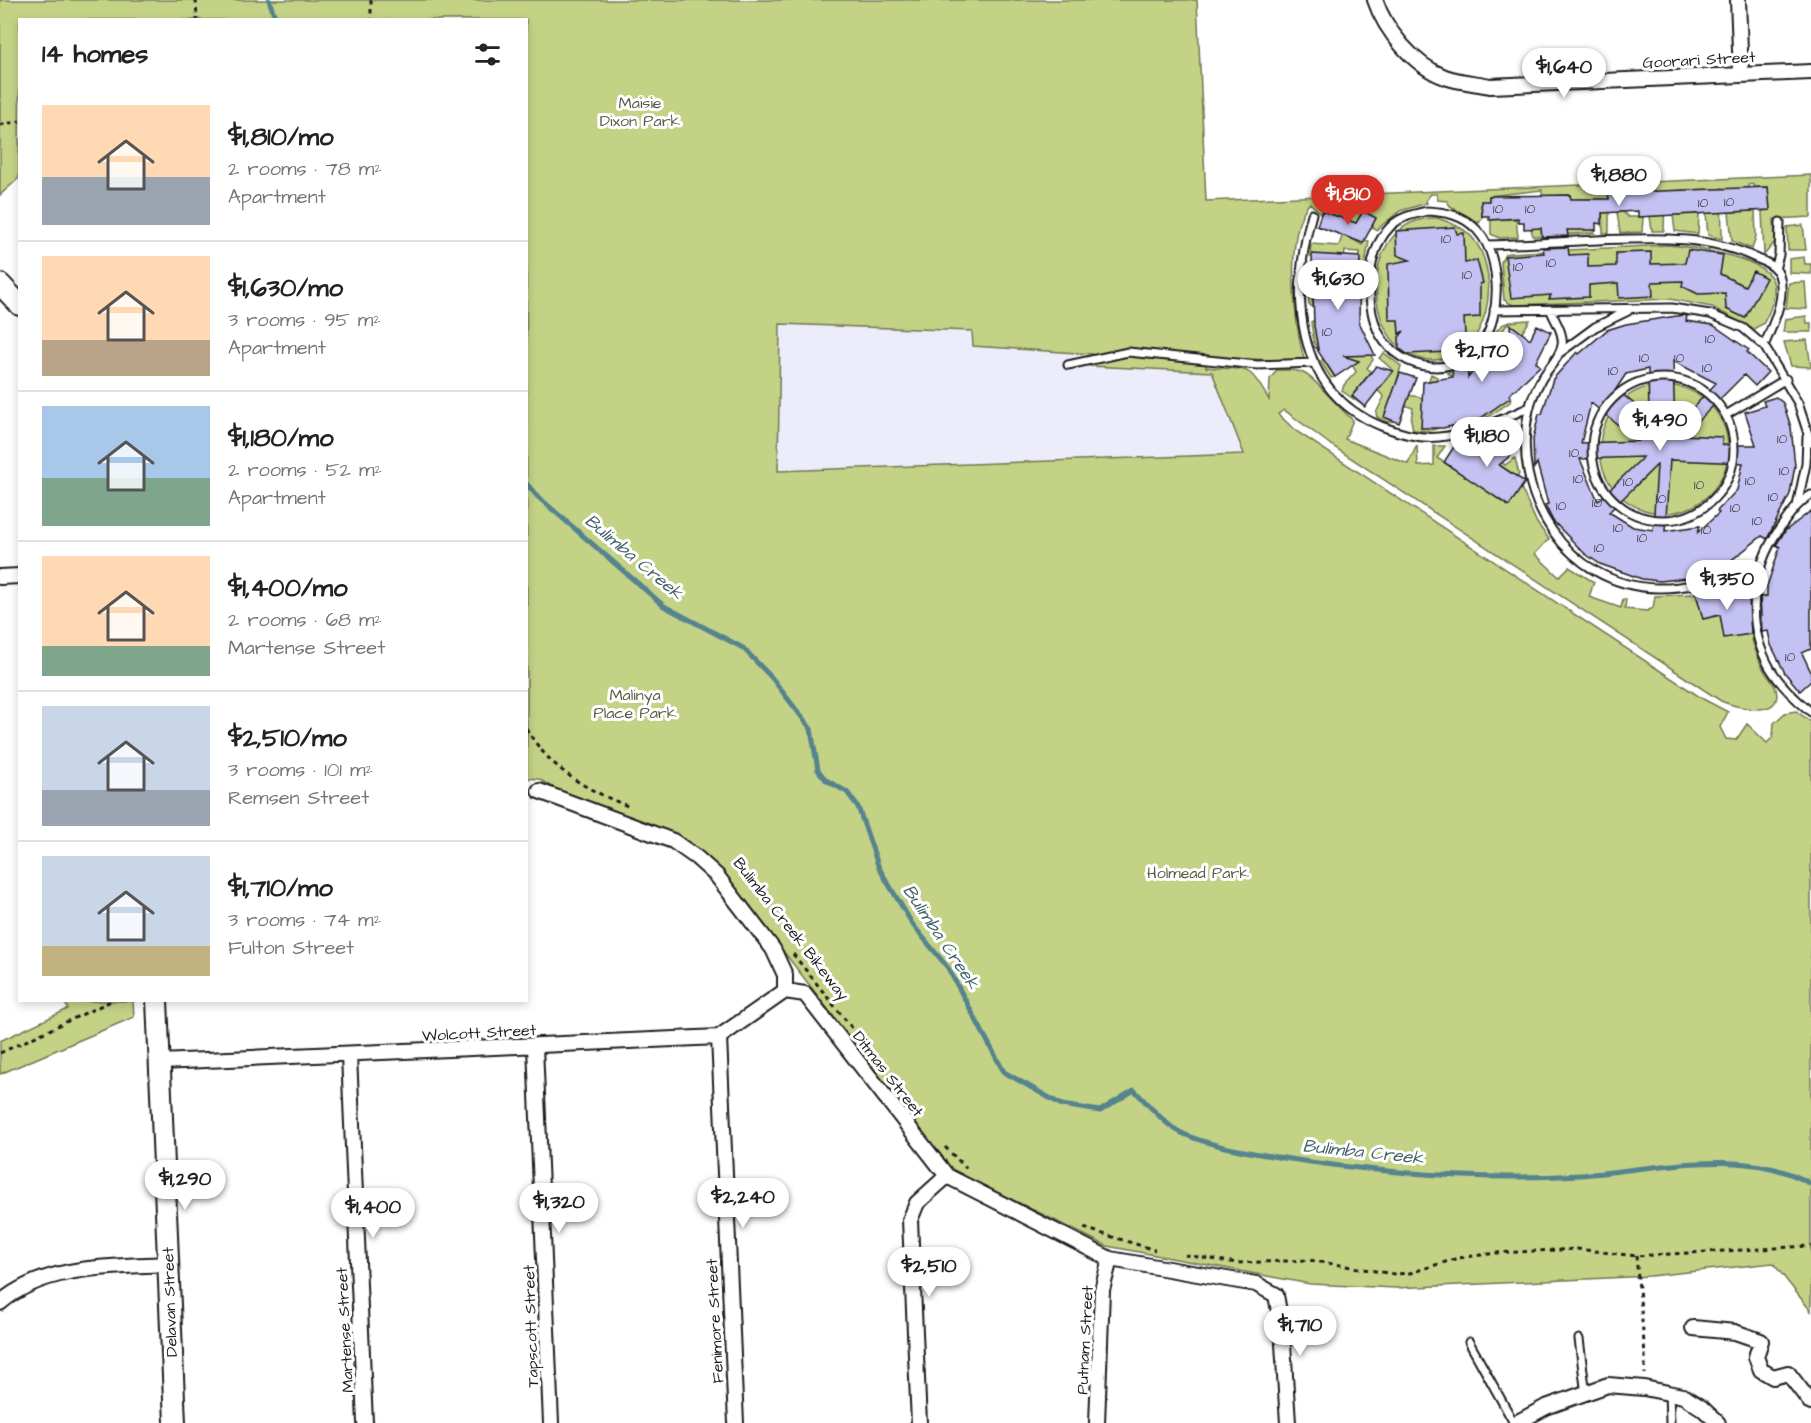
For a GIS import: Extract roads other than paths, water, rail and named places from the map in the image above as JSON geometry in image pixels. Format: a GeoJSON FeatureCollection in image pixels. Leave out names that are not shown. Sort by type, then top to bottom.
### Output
{"type":"FeatureCollection","features":[{"type":"Feature","properties":{"kind":"street","name":"Goorari Street"},"geometry":{"type":"LineString","coordinates":[[1375,0],[1381,19],[1407,51],[1444,77],[1490,86],[1811,72]]}},
{"type":"Feature","properties":{"kind":"street"},"geometry":{"type":"LineString","coordinates":[[1738,0],[1741,75]]}},
{"type":"Feature","properties":{"kind":"street"},"geometry":{"type":"LineString","coordinates":[[0,284],[18,303]]}},
{"type":"Feature","properties":{"kind":"street"},"geometry":{"type":"LineString","coordinates":[[0,577],[18,576]]}},
{"type":"Feature","properties":{"kind":"street"},"geometry":{"type":"LineString","coordinates":[[539,790],[673,840],[717,876],[773,950],[785,975],[785,991],[718,1037]]}},
{"type":"Feature","properties":{"kind":"street","name":"Ditmas Street"},"geometry":{"type":"LineString","coordinates":[[785,991],[805,994],[947,1176],[1110,1259],[1256,1284],[1276,1295],[1282,1328],[1288,1423]]}},
{"type":"Feature","properties":{"kind":"street","name":"Delavan Street"},"geometry":{"type":"LineString","coordinates":[[157,1002],[175,1423]]}},
{"type":"Feature","properties":{"kind":"street","name":"Wolcott Street"},"geometry":{"type":"LineString","coordinates":[[160,1062],[718,1037]]}},
{"type":"Feature","properties":{"kind":"street","name":"Fenimore Street"},"geometry":{"type":"LineString","coordinates":[[718,1037],[736,1423]]}},
{"type":"Feature","properties":{"kind":"street","name":"Tapscott Street"},"geometry":{"type":"LineString","coordinates":[[535,1047],[551,1423]]}},
{"type":"Feature","properties":{"kind":"street","name":"Martense Street"},"geometry":{"type":"LineString","coordinates":[[349,1055],[365,1423]]}},
{"type":"Feature","properties":{"kind":"street"},"geometry":{"type":"LineString","coordinates":[[919,1423],[910,1220],[916,1203],[947,1176]]}},
{"type":"Feature","properties":{"kind":"street","name":"Putnam Street"},"geometry":{"type":"LineString","coordinates":[[1097,1423],[1102,1290],[1110,1259]]}},
{"type":"Feature","properties":{"kind":"street"},"geometry":{"type":"LineString","coordinates":[[0,1303],[27,1286],[59,1274],[105,1267],[168,1264]]}},
{"type":"Feature","properties":{"kind":"street"},"geometry":{"type":"LineString","coordinates":[[1693,1328],[1735,1332],[1761,1341],[1756,1357],[1761,1370],[1773,1377],[1788,1373],[1811,1403]]}},
{"type":"Feature","properties":{"kind":"street"},"geometry":{"type":"LineString","coordinates":[[1515,1423],[1546,1407],[1586,1395],[1608,1385],[1644,1388],[1683,1396],[1702,1408],[1718,1423]]}},
{"type":"Feature","properties":{"kind":"lane"},"geometry":{"type":"LineString","coordinates":[[1427,211],[1446,212],[1462,218],[1476,230],[1487,245],[1492,260],[1494,310],[1483,343],[1468,357],[1434,367],[1411,363],[1390,349],[1380,334],[1373,315],[1372,261],[1381,239],[1390,226],[1406,216],[1427,211]]}},
{"type":"Feature","properties":{"kind":"lane"},"geometry":{"type":"LineString","coordinates":[[1312,214],[1304,244],[1299,305],[1307,349],[1340,399],[1362,418],[1405,435],[1436,437],[1460,434],[1530,407]]}},
{"type":"Feature","properties":{"kind":"lane"},"geometry":{"type":"LineString","coordinates":[[1775,269],[1780,246],[1780,222]]}},
{"type":"Feature","properties":{"kind":"lane"},"geometry":{"type":"LineString","coordinates":[[1487,245],[1666,238],[1714,243],[1746,253],[1775,269],[1779,275],[1781,292],[1776,316],[1764,346]]}},
{"type":"Feature","properties":{"kind":"lane"},"geometry":{"type":"LineString","coordinates":[[1494,310],[1672,308],[1710,314],[1743,328],[1764,346],[1786,379],[1798,403],[1809,440],[1797,506]]}},
{"type":"Feature","properties":{"kind":"lane"},"geometry":{"type":"LineString","coordinates":[[1557,356],[1595,327],[1633,309]]}},
{"type":"Feature","properties":{"kind":"lane"},"geometry":{"type":"LineString","coordinates":[[1551,311],[1561,332],[1562,345],[1541,380],[1530,407],[1524,438],[1525,464],[1533,496],[1557,537],[1584,562],[1606,576],[1629,585],[1655,588],[1702,584],[1724,575],[1760,567]]}},
{"type":"Feature","properties":{"kind":"lane"},"geometry":{"type":"LineString","coordinates":[[1068,365],[1128,352],[1257,365],[1315,363]]}},
{"type":"Feature","properties":{"kind":"lane"},"geometry":{"type":"LineString","coordinates":[[1671,378],[1693,384],[1712,397],[1726,415],[1734,438],[1734,462],[1725,485],[1710,504],[1689,516],[1665,521],[1641,517],[1620,506],[1604,488],[1594,466],[1592,443],[1598,421],[1604,411],[1610,402],[1628,387],[1649,379],[1671,378]]}},
{"type":"Feature","properties":{"kind":"lane"},"geometry":{"type":"LineString","coordinates":[[1726,415],[1786,379]]}},
{"type":"Feature","properties":{"kind":"lane"},"geometry":{"type":"LineString","coordinates":[[1811,495],[1797,506],[1771,542],[1760,567],[1754,601],[1758,632],[1770,667],[1788,693],[1811,712]]}},
{"type":"Feature","properties":{"kind":"lane"},"geometry":{"type":"LineString","coordinates":[[1579,1339],[1586,1395]]}},
{"type":"Feature","properties":{"kind":"lane"},"geometry":{"type":"LineString","coordinates":[[1469,1342],[1515,1423]]}},
{"type":"Feature","properties":{"kind":"lane"},"geometry":{"type":"LineString","coordinates":[[1669,1392],[1670,1423]]}},
{"type":"Feature","properties":{"kind":"waterway","name":"Bulimba Creek"},"geometry":{"type":"LineString","coordinates":[[269,0],[275,18]]}},
{"type":"Feature","properties":{"kind":"waterway","name":"Bulimba Creek"},"geometry":{"type":"LineString","coordinates":[[528,485],[537,496],[664,606],[743,648],[772,678],[811,729],[818,770],[826,780],[847,792],[858,807],[879,868],[913,925],[948,968],[1004,1072],[1062,1105],[1100,1111],[1134,1090],[1168,1124],[1195,1139],[1252,1153],[1352,1167],[1428,1174],[1542,1177],[1667,1165],[1729,1163],[1758,1165],[1786,1172],[1811,1184]]}},
{"type":"Feature","properties":{"kind":"park label","name":"Maisie Dixon Park"},"geometry":{"type":"Point","coordinates":[640,112]}},
{"type":"Feature","properties":{"kind":"park label","name":"Malinya Place Park"},"geometry":{"type":"Point","coordinates":[635,704]}},
{"type":"Feature","properties":{"kind":"park label","name":"Holmead Park"},"geometry":{"type":"Point","coordinates":[1198,873]}}]}
